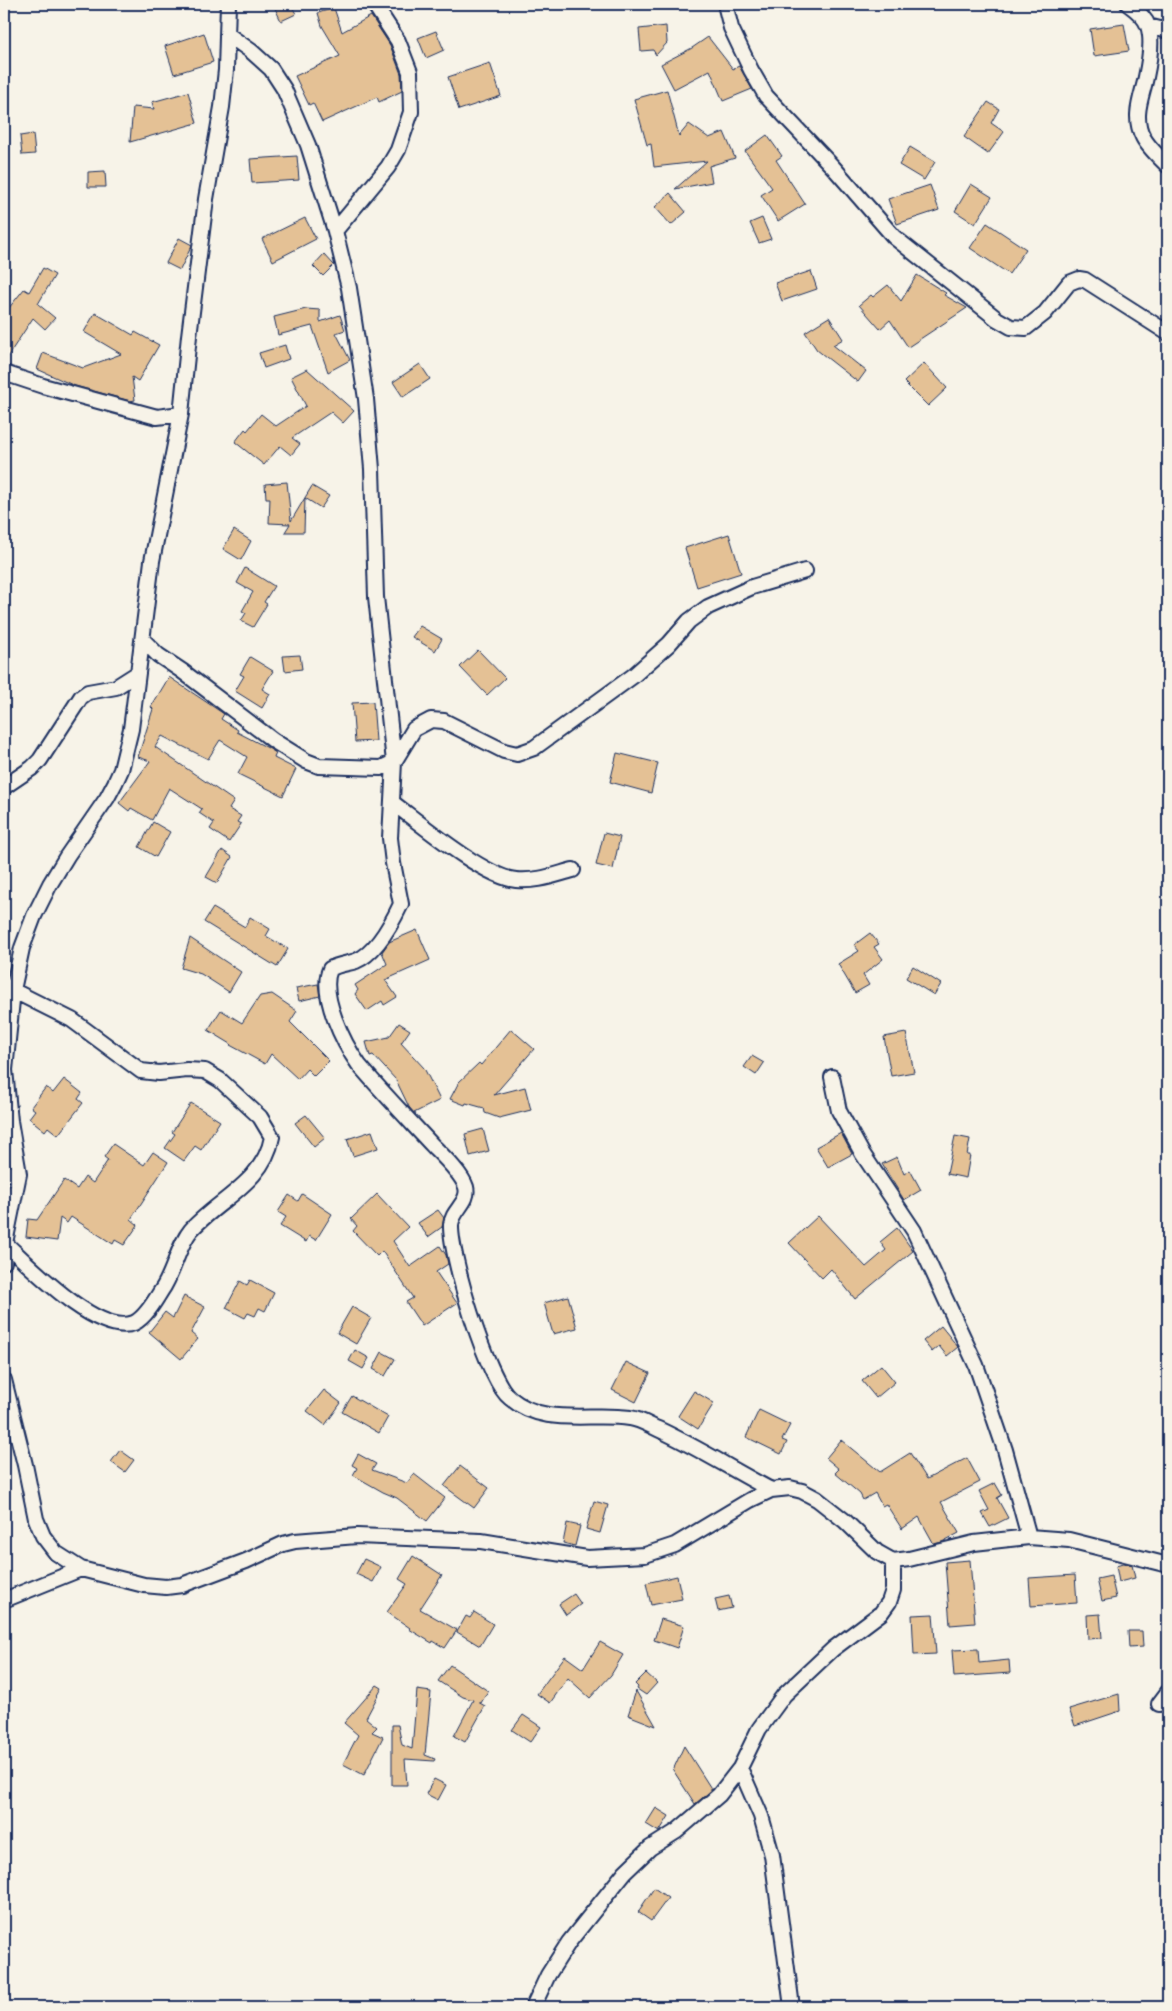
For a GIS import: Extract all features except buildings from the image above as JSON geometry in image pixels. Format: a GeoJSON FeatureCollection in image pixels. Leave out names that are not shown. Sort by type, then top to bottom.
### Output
{"type":"FeatureCollection","features":[{"type":"Feature","properties":{"kind":"street"},"geometry":{"type":"LineString","coordinates":[[4,1262],[5,1243],[19,1174],[10,1122],[5,1070],[8,988],[34,916],[50,884],[66,856],[107,798],[121,770],[131,729],[152,561],[182,414],[188,336],[206,199],[223,98],[226,70],[228,4]]}},
{"type":"Feature","properties":{"kind":"street"},"geometry":{"type":"LineString","coordinates":[[335,232],[388,167],[398,150],[411,112],[410,72],[398,41],[374,4]]}},
{"type":"Feature","properties":{"kind":"street"},"geometry":{"type":"LineString","coordinates":[[725,4],[731,28],[766,96],[833,167],[894,237],[997,319],[1011,327],[1026,328],[1044,313],[1069,283],[1079,279],[1085,280],[1168,333]]}},
{"type":"Feature","properties":{"kind":"street"},"geometry":{"type":"LineString","coordinates":[[1128,4],[1136,9],[1148,26],[1149,43],[1146,77],[1138,108],[1138,121],[1143,137],[1168,166]]}},
{"type":"Feature","properties":{"kind":"street"},"geometry":{"type":"LineString","coordinates":[[1148,26],[1168,31]]}},
{"type":"Feature","properties":{"kind":"street"},"geometry":{"type":"LineString","coordinates":[[227,34],[271,68],[284,90],[308,145],[335,232],[349,288],[366,399],[372,470],[376,597],[394,762],[390,838],[401,904],[378,944],[356,961],[336,965],[330,969],[329,991],[336,1023],[349,1051],[371,1080],[445,1159],[466,1186],[467,1193],[454,1214],[451,1224],[453,1242],[477,1335],[492,1373],[508,1398],[531,1412],[549,1416],[600,1415],[632,1418],[682,1440],[771,1490]]}},
{"type":"Feature","properties":{"kind":"street"},"geometry":{"type":"LineString","coordinates":[[4,373],[43,386],[157,417],[182,414]]}},
{"type":"Feature","properties":{"kind":"street"},"geometry":{"type":"LineString","coordinates":[[143,640],[158,655],[274,741],[306,761],[320,766],[381,768],[394,762],[414,730],[431,720],[444,720],[504,751],[518,754],[534,748],[633,676],[669,644],[690,621],[708,607],[752,587],[804,571]]}},
{"type":"Feature","properties":{"kind":"street"},"geometry":{"type":"LineString","coordinates":[[4,787],[32,768],[40,760],[81,697],[88,692],[116,686],[138,673]]}},
{"type":"Feature","properties":{"kind":"street"},"geometry":{"type":"LineString","coordinates":[[393,803],[490,871],[515,880],[540,880],[573,870]]}},
{"type":"Feature","properties":{"kind":"street"},"geometry":{"type":"LineString","coordinates":[[5,1243],[60,1292],[90,1314],[118,1324],[134,1323],[140,1319],[172,1274],[184,1240],[205,1217],[244,1185],[256,1172],[265,1159],[272,1137],[260,1117],[220,1080],[205,1072],[187,1070],[159,1073],[141,1071],[72,1020],[8,988]]}},
{"type":"Feature","properties":{"kind":"street"},"geometry":{"type":"LineString","coordinates":[[832,1077],[839,1111],[862,1153],[914,1231],[976,1365],[1005,1450],[1029,1537]]}},
{"type":"Feature","properties":{"kind":"street"},"geometry":{"type":"LineString","coordinates":[[4,1173],[19,1174]]}},
{"type":"Feature","properties":{"kind":"street"},"geometry":{"type":"LineString","coordinates":[[4,1380],[36,1519],[43,1536],[56,1553],[81,1568],[129,1582],[166,1588],[202,1578],[283,1544],[295,1541],[357,1536],[481,1541],[587,1558],[633,1557],[657,1552],[675,1545],[750,1500],[771,1490],[790,1488],[802,1491],[817,1499],[846,1521],[877,1552],[893,1561],[909,1560],[974,1543],[1029,1537],[1069,1540],[1168,1565]]}},
{"type":"Feature","properties":{"kind":"street"},"geometry":{"type":"LineString","coordinates":[[533,2007],[548,1975],[569,1942],[625,1872],[650,1848],[677,1830],[719,1795],[740,1768],[759,1729],[784,1695],[833,1649],[881,1613],[890,1602],[893,1590],[893,1561]]}},
{"type":"Feature","properties":{"kind":"street"},"geometry":{"type":"LineString","coordinates":[[4,1600],[81,1568]]}},
{"type":"Feature","properties":{"kind":"street"},"geometry":{"type":"LineString","coordinates":[[1159,1704],[1168,1692]]}},
{"type":"Feature","properties":{"kind":"street"},"geometry":{"type":"LineString","coordinates":[[740,1768],[761,1816],[772,1855],[792,2007]]}}]}
